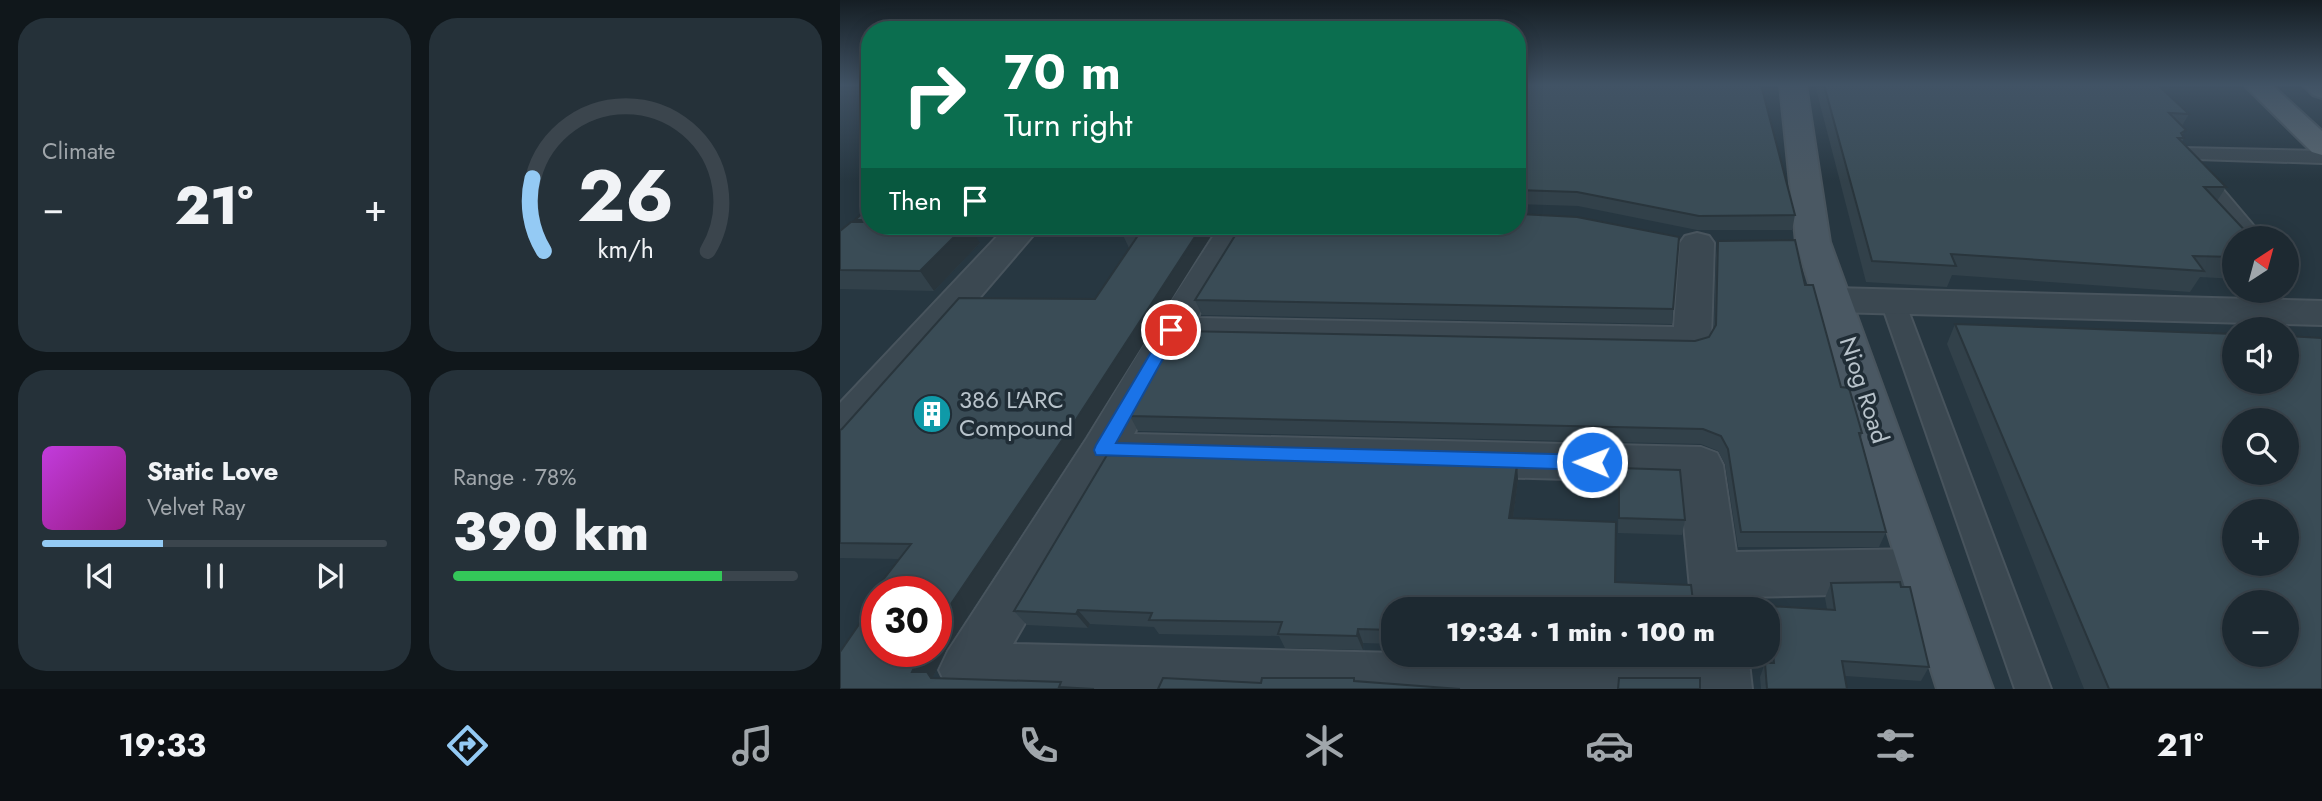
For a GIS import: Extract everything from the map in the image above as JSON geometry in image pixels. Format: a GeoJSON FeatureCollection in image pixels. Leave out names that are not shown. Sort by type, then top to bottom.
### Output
{"type":"FeatureCollection","features":[{"type":"Feature","properties":{"kind":"main road"},"geometry":{"type":"LineString","coordinates":[[2291,117],[2322,146]]}},
{"type":"Feature","properties":{"kind":"street","name":"Niog Road"},"geometry":{"type":"LineString","coordinates":[[1794,117],[1800,243],[1834,300],[1965,689]]}},
{"type":"Feature","properties":{"kind":"street"},"geometry":{"type":"LineString","coordinates":[[840,431],[1017,235]]}},
{"type":"Feature","properties":{"kind":"street"},"geometry":{"type":"LineString","coordinates":[[1230,235],[1171,330],[1103,450],[967,670],[1723,689],[1722,667]]}},
{"type":"Feature","properties":{"kind":"street"},"geometry":{"type":"LineString","coordinates":[[1171,330],[1692,340],[1698,242]]}},
{"type":"Feature","properties":{"kind":"street"},"geometry":{"type":"LineString","coordinates":[[1834,300],[2322,313]]}},
{"type":"Feature","properties":{"kind":"street"},"geometry":{"type":"LineString","coordinates":[[1103,450],[1701,465],[1717,592],[1925,571]]}},
{"type":"Feature","properties":{"kind":"lane"},"geometry":{"type":"LineString","coordinates":[[2243,226],[2182,153],[2322,157]]}},
{"type":"Feature","properties":{"kind":"lane"},"geometry":{"type":"LineString","coordinates":[[1893,302],[2034,689]]}},
{"type":"Feature","properties":{"kind":"building"},"geometry":{"type":"Polygon","coordinates":[[[1526,117],[1769,117],[1795,215],[1699,216],[1577,192],[1526,190],[1526,117]]]}},
{"type":"Feature","properties":{"kind":"building"},"geometry":{"type":"Polygon","coordinates":[[[1833,117],[2173,117],[2186,130],[2181,133],[2184,138],[2178,138],[2226,187],[2204,187],[2241,226],[2222,226],[2222,257],[2193,256],[2204,271],[1951,254],[1956,266],[1872,261],[1833,117]]]}},
{"type":"Feature","properties":{"kind":"building"},"geometry":{"type":"Polygon","coordinates":[[[1526,214],[1577,217],[1679,237],[1673,309],[1195,300],[1235,235],[1526,235],[1526,214]]]}},
{"type":"Feature","properties":{"kind":"building"},"geometry":{"type":"Polygon","coordinates":[[[851,222],[861,222],[861,235],[956,235],[920,271],[840,270],[840,231],[851,222]]]}},
{"type":"Feature","properties":{"kind":"building"},"geometry":{"type":"Polygon","coordinates":[[[1138,235],[1196,235],[952,602],[952,576],[886,576],[911,544],[840,543],[840,430],[959,298],[1095,299],[1138,235]]]}},
{"type":"Feature","properties":{"kind":"building"},"geometry":{"type":"Polygon","coordinates":[[[1795,240],[1805,285],[1813,285],[1841,387],[1849,388],[1886,532],[1741,532],[1728,449],[1721,436],[1703,429],[1130,416],[1178,331],[1695,341],[1709,337],[1716,325],[1718,241],[1795,240]]]}},
{"type":"Feature","properties":{"kind":"building"},"geometry":{"type":"Polygon","coordinates":[[[1955,324],[2222,334],[2222,394],[2299,394],[2299,337],[2322,338],[2322,689],[2109,689],[1955,324]]]}},
{"type":"Feature","properties":{"kind":"building"},"geometry":{"type":"Polygon","coordinates":[[[1107,455],[1517,465],[1509,518],[1616,522],[1615,582],[1691,585],[1692,597],[1381,597],[1381,630],[1358,629],[1357,636],[1278,634],[1282,622],[1149,620],[1152,613],[1078,610],[1076,614],[1014,611],[1107,455]]]}},
{"type":"Feature","properties":{"kind":"building"},"geometry":{"type":"Polygon","coordinates":[[[1619,468],[1680,470],[1685,520],[1619,518],[1619,468]]]}},
{"type":"Feature","properties":{"kind":"building"},"geometry":{"type":"Polygon","coordinates":[[[1900,582],[1901,587],[1910,587],[1929,667],[1842,661],[1847,689],[1767,689],[1765,667],[1780,667],[1780,607],[1835,610],[1831,583],[1900,582]]]}},
{"type":"Feature","properties":{"kind":"building"},"geometry":{"type":"Polygon","coordinates":[[[861,621],[861,667],[914,667],[912,672],[927,672],[931,678],[1061,682],[1059,687],[1094,689],[840,689],[840,652],[861,621]]]}},
{"type":"Feature","properties":{"kind":"building"},"geometry":{"type":"Polygon","coordinates":[[[1163,678],[1261,683],[1262,678],[1354,678],[1354,681],[1460,689],[1158,689],[1163,678]]]}},
{"type":"Feature","properties":{"kind":"building"},"geometry":{"type":"Polygon","coordinates":[[[1619,678],[1700,678],[1700,689],[1618,689],[1619,678]]]}},
{"type":"Feature","properties":{"kind":"place","name":"386 L'ARC Compound"},"geometry":{"type":"Point","coordinates":[932,414]}},
{"type":"Feature","properties":{"kind":"route"},"geometry":{"type":"LineString","coordinates":[[1171,330],[1103,450],[1592,462]]}}]}
